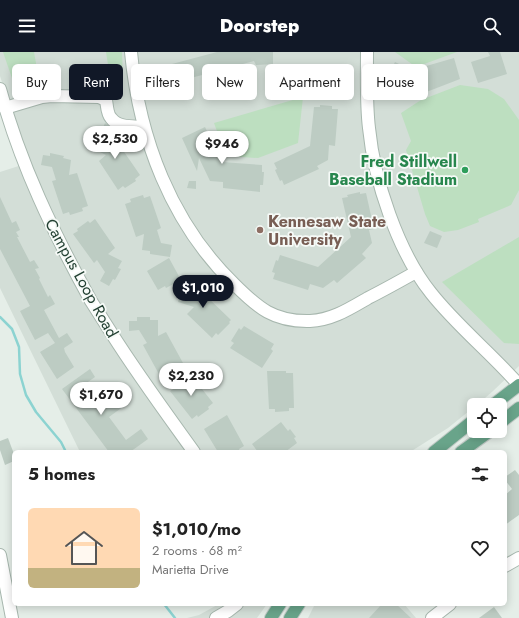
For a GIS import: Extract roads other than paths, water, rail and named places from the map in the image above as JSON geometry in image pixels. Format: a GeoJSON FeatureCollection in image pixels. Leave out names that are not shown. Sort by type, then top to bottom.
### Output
{"type":"FeatureCollection","features":[{"type":"Feature","properties":{"kind":"main road"},"geometry":{"type":"LineString","coordinates":[[502,398],[519,384]]}},
{"type":"Feature","properties":{"kind":"main road"},"geometry":{"type":"LineString","coordinates":[[507,418],[519,408]]}},
{"type":"Feature","properties":{"kind":"main road"},"geometry":{"type":"LineString","coordinates":[[507,423],[519,422]]}},
{"type":"Feature","properties":{"kind":"main road"},"geometry":{"type":"LineString","coordinates":[[436,450],[467,426]]}},
{"type":"Feature","properties":{"kind":"main road"},"geometry":{"type":"LineString","coordinates":[[464,450],[480,438]]}},
{"type":"Feature","properties":{"kind":"main road"},"geometry":{"type":"LineString","coordinates":[[271,618],[279,606]]}},
{"type":"Feature","properties":{"kind":"main road"},"geometry":{"type":"LineString","coordinates":[[290,618],[298,606]]}},
{"type":"Feature","properties":{"kind":"street"},"geometry":{"type":"LineString","coordinates":[[131,52],[134,80],[144,127],[161,178],[182,218],[203,251],[236,287],[255,305],[267,313],[281,318],[298,320],[323,319],[338,315],[416,272]]}},
{"type":"Feature","properties":{"kind":"street"},"geometry":{"type":"LineString","coordinates":[[367,52],[368,122],[375,164],[382,192],[392,220],[416,272],[437,301],[519,384]]}},
{"type":"Feature","properties":{"kind":"street","name":"Campus Loop Road"},"geometry":{"type":"LineString","coordinates":[[0,89],[18,146],[34,188],[92,302],[135,369],[193,450]]}},
{"type":"Feature","properties":{"kind":"street"},"geometry":{"type":"LineString","coordinates":[[5,108],[42,97],[99,96],[106,100],[110,118],[116,123],[128,126],[144,127]]}},
{"type":"Feature","properties":{"kind":"street"},"geometry":{"type":"LineString","coordinates":[[0,555],[12,618]]}},
{"type":"Feature","properties":{"kind":"street"},"geometry":{"type":"LineString","coordinates":[[507,565],[519,558]]}},
{"type":"Feature","properties":{"kind":"street"},"geometry":{"type":"LineString","coordinates":[[216,618],[234,606]]}},
{"type":"Feature","properties":{"kind":"street"},"geometry":{"type":"LineString","coordinates":[[432,618],[447,606]]}},
{"type":"Feature","properties":{"kind":"waterway"},"geometry":{"type":"LineString","coordinates":[[0,317],[12,329],[19,347],[20,374],[26,395],[36,412],[61,442],[65,450]]}},
{"type":"Feature","properties":{"kind":"waterway"},"geometry":{"type":"LineString","coordinates":[[166,606],[175,618]]}},
{"type":"Feature","properties":{"kind":"place","name":"Fred Stillwell Baseball Stadium"},"geometry":{"type":"Point","coordinates":[465,170]}},
{"type":"Feature","properties":{"kind":"place","name":"Kennesaw State University"},"geometry":{"type":"Point","coordinates":[260,230]}}]}
